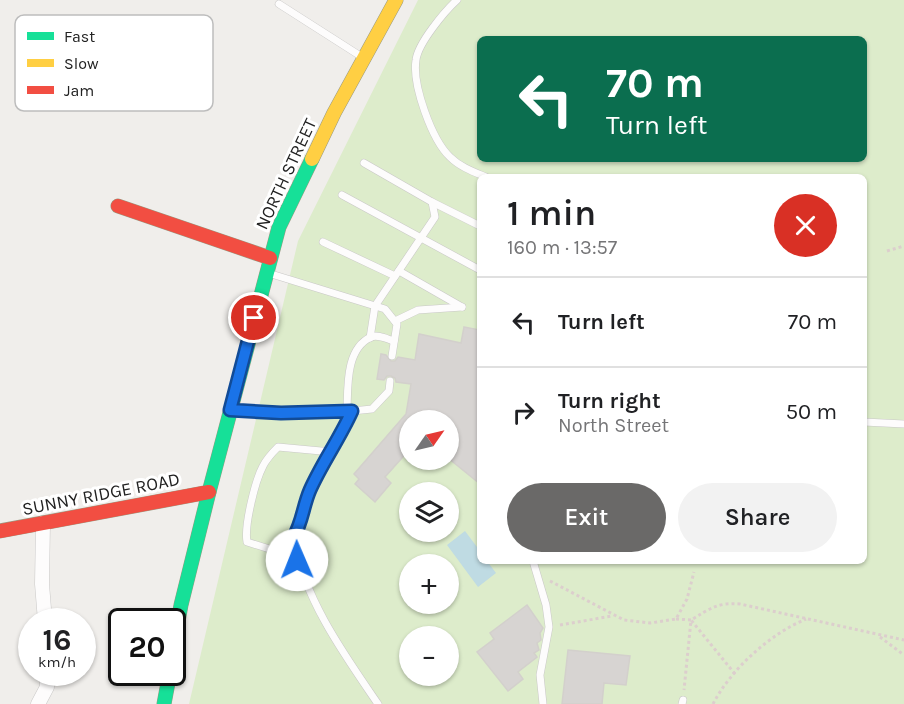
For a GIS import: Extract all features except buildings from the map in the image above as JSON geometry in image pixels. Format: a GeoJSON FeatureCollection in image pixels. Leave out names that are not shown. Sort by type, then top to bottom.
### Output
{"type":"FeatureCollection","features":[{"type":"Feature","properties":{"kind":"street","name":"NORTH STREET"},"geometry":{"type":"LineString","coordinates":[[180,608],[279,227],[334,113],[396,0]]}},
{"type":"Feature","properties":{"kind":"street"},"geometry":{"type":"LineString","coordinates":[[118,206],[270,258]]}},
{"type":"Feature","properties":{"kind":"street","name":"SUNNY RIDGE ROAD"},"geometry":{"type":"LineString","coordinates":[[0,531],[209,492]]}},
{"type":"Feature","properties":{"kind":"street"},"geometry":{"type":"LineString","coordinates":[[43,523],[44,608]]}},
{"type":"Feature","properties":{"kind":"street"},"geometry":{"type":"LineString","coordinates":[[38,704],[46,686]]}},
{"type":"Feature","properties":{"kind":"street"},"geometry":{"type":"LineString","coordinates":[[164,704],[167,686]]}},
{"type":"Feature","properties":{"kind":"lane"},"geometry":{"type":"LineString","coordinates":[[457,0],[419,49],[416,59],[417,85],[442,148],[463,167],[479,174]]}},
{"type":"Feature","properties":{"kind":"lane"},"geometry":{"type":"LineString","coordinates":[[279,4],[364,58]]}},
{"type":"Feature","properties":{"kind":"lane"},"geometry":{"type":"LineString","coordinates":[[364,163],[477,224]]}},
{"type":"Feature","properties":{"kind":"lane"},"geometry":{"type":"LineString","coordinates":[[342,195],[477,268]]}},
{"type":"Feature","properties":{"kind":"lane"},"geometry":{"type":"LineString","coordinates":[[370,338],[375,306],[435,217],[432,202]]}},
{"type":"Feature","properties":{"kind":"lane"},"geometry":{"type":"LineString","coordinates":[[322,242],[397,273],[462,308],[418,310],[395,321]]}},
{"type":"Feature","properties":{"kind":"lane"},"geometry":{"type":"LineString","coordinates":[[267,273],[385,309],[395,321],[398,329],[392,356]]}},
{"type":"Feature","properties":{"kind":"lane"},"geometry":{"type":"LineString","coordinates":[[332,452],[278,447],[270,454],[262,468],[245,531],[247,542],[276,551],[288,546],[297,532],[310,490],[332,452],[349,411],[348,375],[356,351],[370,338],[379,336],[394,341]]}},
{"type":"Feature","properties":{"kind":"lane"},"geometry":{"type":"LineString","coordinates":[[230,410],[281,413],[372,409],[389,392],[390,381]]}},
{"type":"Feature","properties":{"kind":"lane"},"geometry":{"type":"LineString","coordinates":[[867,422],[904,424]]}},
{"type":"Feature","properties":{"kind":"lane"},"geometry":{"type":"LineString","coordinates":[[293,538],[297,560],[318,611],[378,704]]}},
{"type":"Feature","properties":{"kind":"lane"},"geometry":{"type":"LineString","coordinates":[[535,564],[549,627],[540,675],[543,704]]}},
{"type":"Feature","properties":{"kind":"path"},"geometry":{"type":"LineString","coordinates":[[887,251],[904,246]]}},
{"type":"Feature","properties":{"kind":"path"},"geometry":{"type":"LineString","coordinates":[[676,619],[687,599],[694,572]]}},
{"type":"Feature","properties":{"kind":"path"},"geometry":{"type":"LineString","coordinates":[[538,574],[624,620],[650,623],[676,619],[691,620],[713,606],[740,603],[904,640]]}},
{"type":"Feature","properties":{"kind":"path"},"geometry":{"type":"LineString","coordinates":[[549,627],[615,616]]}},
{"type":"Feature","properties":{"kind":"path"},"geometry":{"type":"LineString","coordinates":[[712,704],[753,654],[779,633],[808,619]]}},
{"type":"Feature","properties":{"kind":"path"},"geometry":{"type":"LineString","coordinates":[[691,620],[735,674]]}},
{"type":"Feature","properties":{"kind":"path"},"geometry":{"type":"LineString","coordinates":[[682,702],[691,620]]}},
{"type":"Feature","properties":{"kind":"path"},"geometry":{"type":"LineString","coordinates":[[879,636],[904,655]]}},
{"type":"Feature","properties":{"kind":"green space"},"geometry":{"type":"Polygon","coordinates":[[[418,0],[904,0],[904,704],[189,704],[298,241],[418,0]]]}},
{"type":"Feature","properties":{"kind":"water"},"geometry":{"type":"Polygon","coordinates":[[[465,531],[477,547],[477,564],[489,564],[496,573],[478,587],[459,561],[459,554],[454,554],[447,545],[451,542],[459,542],[459,536],[465,531]]]}},
{"type":"Feature","properties":{"kind":"traffic: fast"},"geometry":{"type":"LineString","coordinates":[[180,608],[279,227],[312,159]]}},
{"type":"Feature","properties":{"kind":"traffic: fast"},"geometry":{"type":"LineString","coordinates":[[164,704],[167,686]]}},
{"type":"Feature","properties":{"kind":"traffic: slow"},"geometry":{"type":"LineString","coordinates":[[312,159],[334,113],[396,0]]}},
{"type":"Feature","properties":{"kind":"traffic: jam"},"geometry":{"type":"LineString","coordinates":[[118,206],[270,258]]}},
{"type":"Feature","properties":{"kind":"traffic: jam"},"geometry":{"type":"LineString","coordinates":[[0,531],[209,492]]}},
{"type":"Feature","properties":{"kind":"route"},"geometry":{"type":"LineString","coordinates":[[254,318],[230,410],[281,413],[352,411],[342,435],[310,490],[293,538],[297,560]]}}]}
